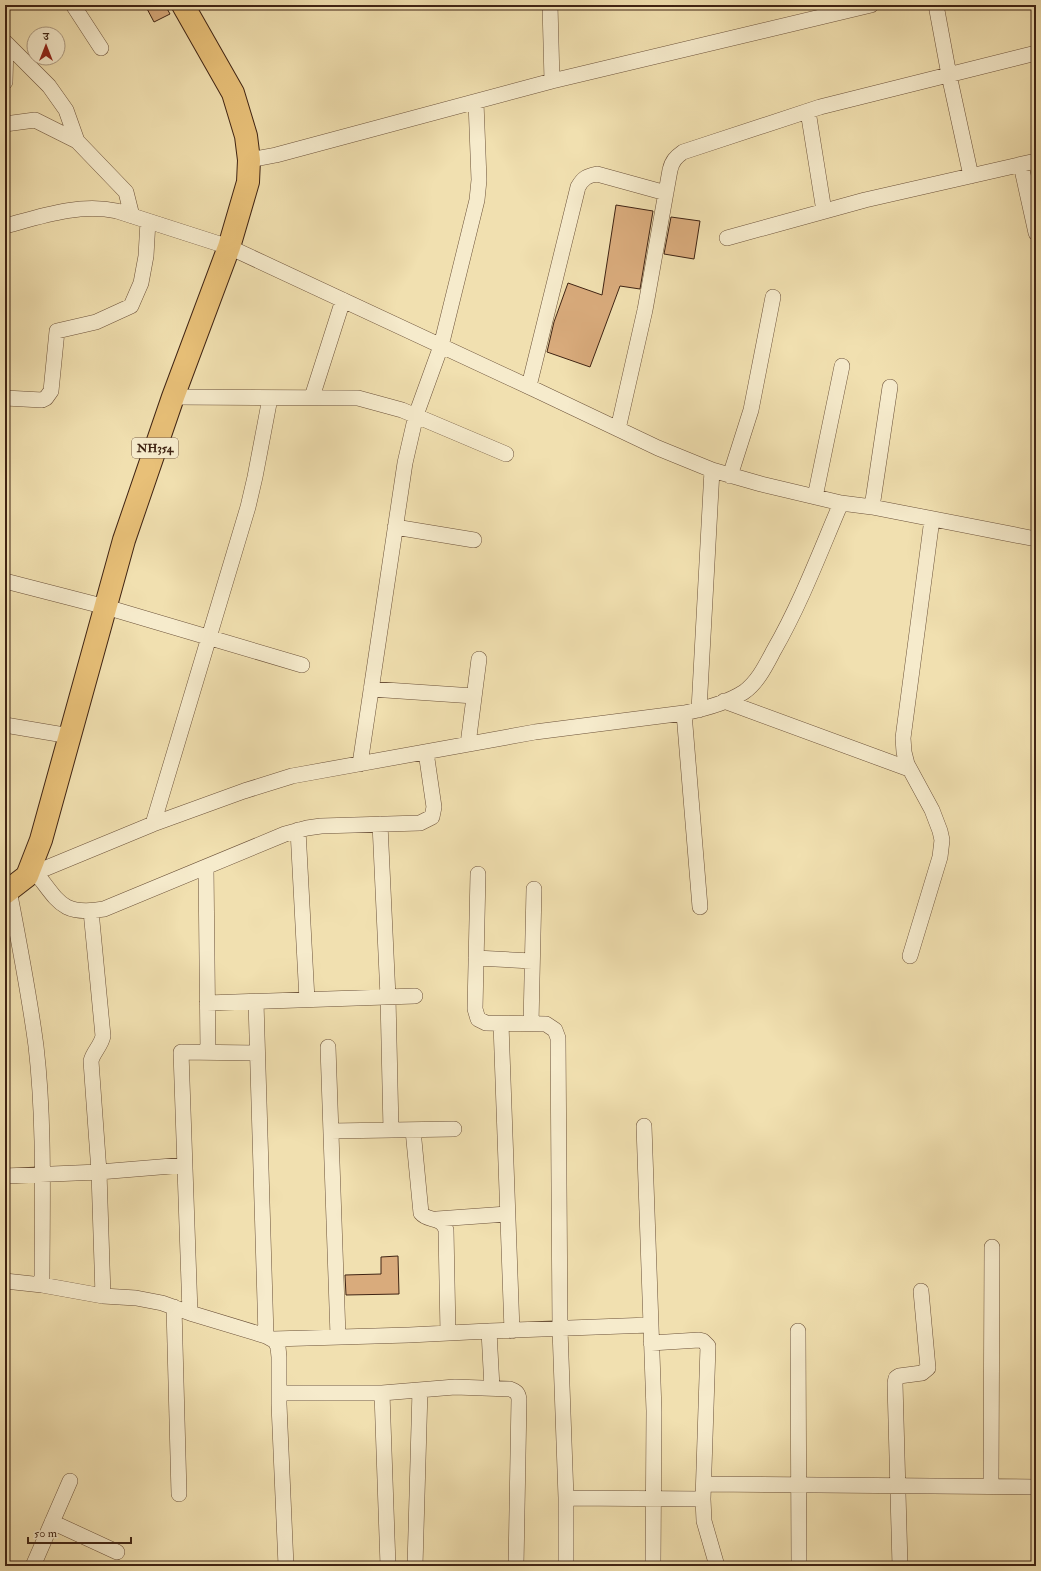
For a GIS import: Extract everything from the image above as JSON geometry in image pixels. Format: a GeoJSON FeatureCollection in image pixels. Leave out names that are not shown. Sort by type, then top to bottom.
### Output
{"type":"FeatureCollection","features":[{"type":"Feature","properties":{"kind":"highway","name":"NH354"},"geometry":{"type":"LineString","coordinates":[[32,874],[124,540],[173,397],[228,247],[248,182],[249,160],[246,136],[233,93],[183,5]]}},
{"type":"Feature","properties":{"kind":"highway"},"geometry":{"type":"LineString","coordinates":[[7,891],[32,874]]}},
{"type":"Feature","properties":{"kind":"street"},"geometry":{"type":"LineString","coordinates":[[73,5],[101,48]]}},
{"type":"Feature","properties":{"kind":"street"},"geometry":{"type":"LineString","coordinates":[[550,5],[552,81]]}},
{"type":"Feature","properties":{"kind":"street"},"geometry":{"type":"LineString","coordinates":[[249,160],[276,155],[552,81],[871,5]]}},
{"type":"Feature","properties":{"kind":"street"},"geometry":{"type":"LineString","coordinates":[[936,5],[949,75],[971,176]]}},
{"type":"Feature","properties":{"kind":"street"},"geometry":{"type":"LineString","coordinates":[[5,42],[5,82]]}},
{"type":"Feature","properties":{"kind":"street"},"geometry":{"type":"LineString","coordinates":[[5,42],[50,86],[66,110],[77,141]]}},
{"type":"Feature","properties":{"kind":"street"},"geometry":{"type":"LineString","coordinates":[[618,429],[645,310],[672,162],[683,152],[808,111],[1036,53]]}},
{"type":"Feature","properties":{"kind":"street"},"geometry":{"type":"LineString","coordinates":[[360,764],[405,463],[416,415],[441,346],[476,200],[479,180],[476,102]]}},
{"type":"Feature","properties":{"kind":"street"},"geometry":{"type":"LineString","coordinates":[[808,111],[824,212]]}},
{"type":"Feature","properties":{"kind":"street"},"geometry":{"type":"LineString","coordinates":[[5,124],[35,120],[77,141],[126,192],[132,216]]}},
{"type":"Feature","properties":{"kind":"street"},"geometry":{"type":"LineString","coordinates":[[727,238],[919,187],[1036,161]]}},
{"type":"Feature","properties":{"kind":"street"},"geometry":{"type":"LineString","coordinates":[[1020,165],[1036,233]]}},
{"type":"Feature","properties":{"kind":"street"},"geometry":{"type":"LineString","coordinates":[[529,386],[578,187],[582,180],[588,175],[597,174],[666,193]]}},
{"type":"Feature","properties":{"kind":"street"},"geometry":{"type":"LineString","coordinates":[[5,226],[67,210],[89,208],[102,208],[132,216],[228,247],[529,386],[658,448],[712,470],[730,476],[842,503],[872,507],[1036,540]]}},
{"type":"Feature","properties":{"kind":"street"},"geometry":{"type":"LineString","coordinates":[[5,398],[42,400],[46,398],[51,391],[57,331],[96,322],[130,306],[141,283],[146,256],[148,221]]}},
{"type":"Feature","properties":{"kind":"street"},"geometry":{"type":"LineString","coordinates":[[730,476],[751,410],[773,297]]}},
{"type":"Feature","properties":{"kind":"street"},"geometry":{"type":"LineString","coordinates":[[312,397],[344,300]]}},
{"type":"Feature","properties":{"kind":"street"},"geometry":{"type":"LineString","coordinates":[[816,497],[842,366]]}},
{"type":"Feature","properties":{"kind":"street"},"geometry":{"type":"LineString","coordinates":[[872,507],[890,387]]}},
{"type":"Feature","properties":{"kind":"street"},"geometry":{"type":"LineString","coordinates":[[173,397],[358,398],[391,406],[416,415],[506,454]]}},
{"type":"Feature","properties":{"kind":"street"},"geometry":{"type":"LineString","coordinates":[[153,824],[250,500],[270,398]]}},
{"type":"Feature","properties":{"kind":"street"},"geometry":{"type":"LineString","coordinates":[[699,710],[712,470]]}},
{"type":"Feature","properties":{"kind":"street"},"geometry":{"type":"LineString","coordinates":[[426,752],[434,807],[432,817],[420,823],[321,826],[298,830],[104,909],[91,911],[67,908],[60,904],[32,874],[153,824],[270,782],[292,776],[535,732],[684,713],[699,710],[744,692],[755,681],[767,664],[788,626],[842,503]]}},
{"type":"Feature","properties":{"kind":"street"},"geometry":{"type":"LineString","coordinates":[[910,956],[940,857],[942,840],[932,810],[909,769],[904,752],[903,738],[932,519]]}},
{"type":"Feature","properties":{"kind":"street"},"geometry":{"type":"LineString","coordinates":[[395,527],[474,540]]}},
{"type":"Feature","properties":{"kind":"street"},"geometry":{"type":"LineString","coordinates":[[5,581],[106,607],[302,665]]}},
{"type":"Feature","properties":{"kind":"street"},"geometry":{"type":"LineString","coordinates":[[468,744],[479,659]]}},
{"type":"Feature","properties":{"kind":"street"},"geometry":{"type":"LineString","coordinates":[[371,689],[474,696]]}},
{"type":"Feature","properties":{"kind":"street"},"geometry":{"type":"LineString","coordinates":[[724,701],[909,769]]}},
{"type":"Feature","properties":{"kind":"street"},"geometry":{"type":"LineString","coordinates":[[684,713],[700,907]]}},
{"type":"Feature","properties":{"kind":"street"},"geometry":{"type":"LineString","coordinates":[[5,725],[70,736]]}},
{"type":"Feature","properties":{"kind":"street"},"geometry":{"type":"LineString","coordinates":[[380,824],[388,997],[391,1130]]}},
{"type":"Feature","properties":{"kind":"street"},"geometry":{"type":"LineString","coordinates":[[298,830],[307,1000]]}},
{"type":"Feature","properties":{"kind":"street"},"geometry":{"type":"LineString","coordinates":[[206,867],[208,1052]]}},
{"type":"Feature","properties":{"kind":"street"},"geometry":{"type":"LineString","coordinates":[[478,874],[476,958],[476,1014],[478,1019],[486,1023],[546,1024],[555,1030],[558,1038],[560,1329],[566,1498],[566,1566]]}},
{"type":"Feature","properties":{"kind":"street"},"geometry":{"type":"LineString","coordinates":[[531,1024],[534,889]]}},
{"type":"Feature","properties":{"kind":"street"},"geometry":{"type":"LineString","coordinates":[[7,891],[28,990],[36,1047],[39,1083],[42,1174],[42,1285]]}},
{"type":"Feature","properties":{"kind":"street"},"geometry":{"type":"LineString","coordinates":[[91,911],[103,1036],[100,1045],[93,1055],[92,1061],[99,1172],[102,1296]]}},
{"type":"Feature","properties":{"kind":"street"},"geometry":{"type":"LineString","coordinates":[[476,958],[532,960]]}},
{"type":"Feature","properties":{"kind":"street"},"geometry":{"type":"LineString","coordinates":[[207,1003],[415,996]]}},
{"type":"Feature","properties":{"kind":"street"},"geometry":{"type":"LineString","coordinates":[[256,1002],[269,1337],[278,1346],[279,1357],[279,1393],[286,1566]]}},
{"type":"Feature","properties":{"kind":"street"},"geometry":{"type":"LineString","coordinates":[[501,1024],[512,1331]]}},
{"type":"Feature","properties":{"kind":"street"},"geometry":{"type":"LineString","coordinates":[[328,1047],[338,1336]]}},
{"type":"Feature","properties":{"kind":"street"},"geometry":{"type":"LineString","coordinates":[[190,1313],[181,1052],[257,1053]]}},
{"type":"Feature","properties":{"kind":"street"},"geometry":{"type":"LineString","coordinates":[[644,1126],[654,1411],[652,1498],[653,1566]]}},
{"type":"Feature","properties":{"kind":"street"},"geometry":{"type":"LineString","coordinates":[[331,1131],[454,1129]]}},
{"type":"Feature","properties":{"kind":"street"},"geometry":{"type":"LineString","coordinates":[[413,1130],[421,1213],[424,1217],[437,1219],[508,1214]]}},
{"type":"Feature","properties":{"kind":"street"},"geometry":{"type":"LineString","coordinates":[[5,1176],[99,1172],[184,1165]]}},
{"type":"Feature","properties":{"kind":"street"},"geometry":{"type":"LineString","coordinates":[[437,1219],[445,1225],[446,1230],[448,1333]]}},
{"type":"Feature","properties":{"kind":"street"},"geometry":{"type":"LineString","coordinates":[[991,1485],[992,1246]]}},
{"type":"Feature","properties":{"kind":"street"},"geometry":{"type":"LineString","coordinates":[[5,1281],[42,1285],[102,1296],[148,1300],[162,1303],[269,1337],[650,1326]]}},
{"type":"Feature","properties":{"kind":"street"},"geometry":{"type":"LineString","coordinates":[[900,1566],[896,1378],[903,1375],[922,1373],[928,1368],[921,1291]]}},
{"type":"Feature","properties":{"kind":"street"},"geometry":{"type":"LineString","coordinates":[[174,1307],[179,1494]]}},
{"type":"Feature","properties":{"kind":"street"},"geometry":{"type":"LineString","coordinates":[[489,1330],[492,1388]]}},
{"type":"Feature","properties":{"kind":"street"},"geometry":{"type":"LineString","coordinates":[[798,1331],[799,1566]]}},
{"type":"Feature","properties":{"kind":"street"},"geometry":{"type":"LineString","coordinates":[[651,1343],[699,1340],[704,1341],[708,1346],[704,1521],[717,1566]]}},
{"type":"Feature","properties":{"kind":"street"},"geometry":{"type":"LineString","coordinates":[[279,1393],[382,1393],[455,1387],[515,1390],[518,1394],[516,1566]]}},
{"type":"Feature","properties":{"kind":"street"},"geometry":{"type":"LineString","coordinates":[[415,1566],[420,1390]]}},
{"type":"Feature","properties":{"kind":"street"},"geometry":{"type":"LineString","coordinates":[[382,1393],[388,1566]]}},
{"type":"Feature","properties":{"kind":"street"},"geometry":{"type":"LineString","coordinates":[[33,1566],[70,1481]]}},
{"type":"Feature","properties":{"kind":"street"},"geometry":{"type":"LineString","coordinates":[[566,1498],[652,1498],[704,1492],[799,1486],[991,1485],[1036,1487]]}},
{"type":"Feature","properties":{"kind":"street"},"geometry":{"type":"LineString","coordinates":[[52,1522],[117,1552]]}},
{"type":"Feature","properties":{"kind":"building"},"geometry":{"type":"Polygon","coordinates":[[[145,5],[165,5],[170,14],[154,22],[145,5]]]}},
{"type":"Feature","properties":{"kind":"building"},"geometry":{"type":"Polygon","coordinates":[[[616,205],[653,211],[640,289],[620,286],[590,367],[547,352],[554,322],[568,283],[602,295],[616,205]]]}},
{"type":"Feature","properties":{"kind":"building"},"geometry":{"type":"Polygon","coordinates":[[[671,217],[700,221],[694,259],[664,254],[671,217]]]}},
{"type":"Feature","properties":{"kind":"building"},"geometry":{"type":"Polygon","coordinates":[[[398,1256],[399,1294],[346,1295],[345,1275],[381,1274],[381,1257],[398,1256]]]}}]}
